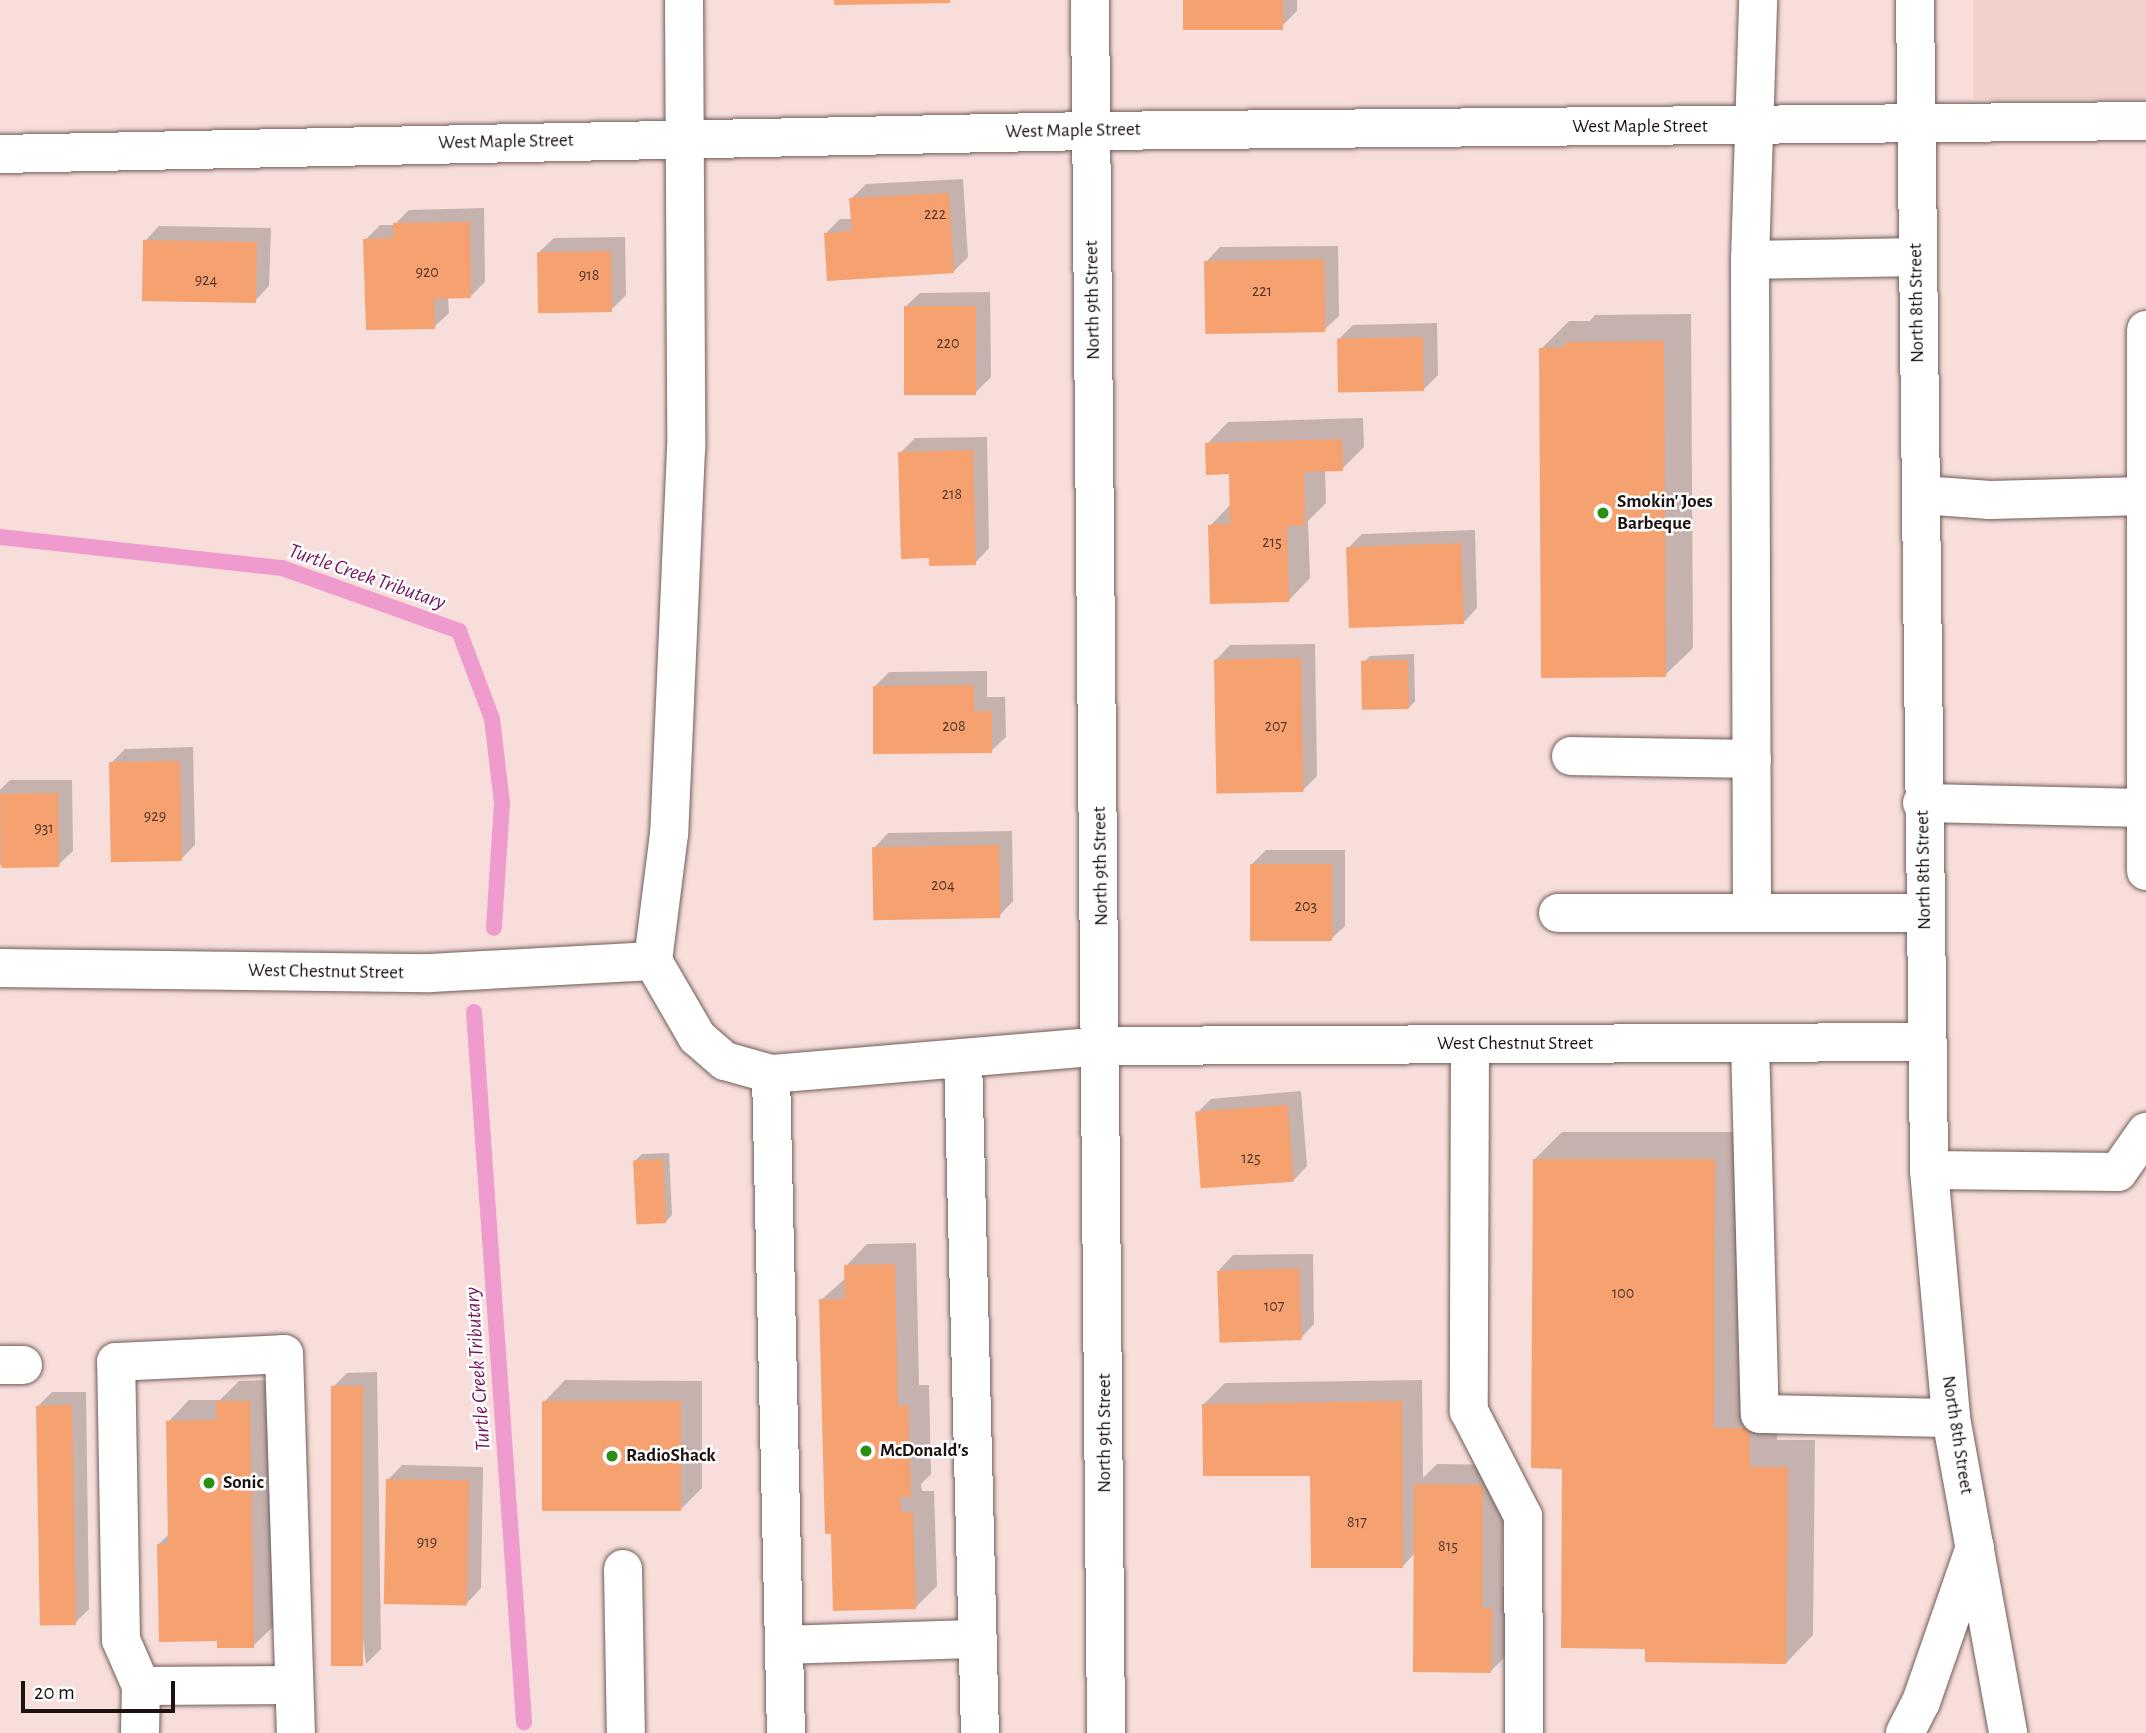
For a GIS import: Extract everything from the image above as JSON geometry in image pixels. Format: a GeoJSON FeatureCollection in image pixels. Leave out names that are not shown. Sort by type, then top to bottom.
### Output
{"type":"FeatureCollection","features":[{"type":"Feature","properties":{"kind":"street"},"geometry":{"type":"LineString","coordinates":[[684,0],[685,463],[669,834],[653,961],[697,1037],[725,1061],[771,1074],[786,1733]]}},
{"type":"Feature","properties":{"kind":"street","name":"North 9th Street"},"geometry":{"type":"LineString","coordinates":[[1090,0],[1103,1046],[1106,1733]]}},
{"type":"Feature","properties":{"kind":"street"},"geometry":{"type":"LineString","coordinates":[[1752,913],[1751,260],[1757,126],[1758,0]]}},
{"type":"Feature","properties":{"kind":"street","name":"North 8th Street"},"geometry":{"type":"LineString","coordinates":[[1915,0],[1916,257],[1922,495],[1922,803],[1929,1170],[1951,1418],[1976,1542],[2008,1733]]}},
{"type":"Feature","properties":{"kind":"street","name":"West Maple Street"},"geometry":{"type":"LineString","coordinates":[[0,154],[1090,131],[1915,126],[2146,121]]}},
{"type":"Feature","properties":{"kind":"street"},"geometry":{"type":"LineString","coordinates":[[1751,260],[1916,257]]}},
{"type":"Feature","properties":{"kind":"street"},"geometry":{"type":"LineString","coordinates":[[2146,330],[2146,871]]}},
{"type":"Feature","properties":{"kind":"street"},"geometry":{"type":"LineString","coordinates":[[1922,495],[1990,500],[2144,496]]}},
{"type":"Feature","properties":{"kind":"street"},"geometry":{"type":"LineString","coordinates":[[1571,756],[1752,759]]}},
{"type":"Feature","properties":{"kind":"street"},"geometry":{"type":"LineString","coordinates":[[1922,803],[2146,807]]}},
{"type":"Feature","properties":{"kind":"street"},"geometry":{"type":"LineString","coordinates":[[1558,914],[1925,913]]}},
{"type":"Feature","properties":{"kind":"street","name":"West Chestnut Street"},"geometry":{"type":"LineString","coordinates":[[0,968],[430,973],[653,961]]}},
{"type":"Feature","properties":{"kind":"street","name":"West Chestnut Street"},"geometry":{"type":"LineString","coordinates":[[771,1074],[1103,1046],[1927,1042]]}},
{"type":"Feature","properties":{"kind":"street"},"geometry":{"type":"LineString","coordinates":[[1750,1043],[1760,1414],[1951,1418]]}},
{"type":"Feature","properties":{"kind":"street"},"geometry":{"type":"LineString","coordinates":[[1470,1044],[1469,1410],[1523,1516],[1524,1733]]}},
{"type":"Feature","properties":{"kind":"street"},"geometry":{"type":"LineString","coordinates":[[963,1058],[980,1733]]}},
{"type":"Feature","properties":{"kind":"street"},"geometry":{"type":"LineString","coordinates":[[1929,1170],[2118,1172],[2146,1132]]}},
{"type":"Feature","properties":{"kind":"street"},"geometry":{"type":"LineString","coordinates":[[140,1733],[141,1686],[121,1640],[116,1362],[284,1354],[296,1733]]}},
{"type":"Feature","properties":{"kind":"street"},"geometry":{"type":"LineString","coordinates":[[1905,1733],[1921,1702],[1976,1542]]}},
{"type":"Feature","properties":{"kind":"street"},"geometry":{"type":"LineString","coordinates":[[624,1569],[626,1733]]}},
{"type":"Feature","properties":{"kind":"street"},"geometry":{"type":"LineString","coordinates":[[784,1645],[978,1639]]}},
{"type":"Feature","properties":{"kind":"street"},"geometry":{"type":"LineString","coordinates":[[141,1686],[294,1685]]}},
{"type":"Feature","properties":{"kind":"shaded area"},"geometry":{"type":"Polygon","coordinates":[[[1973,0],[2146,0],[2146,99],[1973,99],[1973,0]]]}},
{"type":"Feature","properties":{"kind":"building"},"geometry":{"type":"Polygon","coordinates":[[[834,0],[950,0],[950,3],[834,5],[834,0]]]}},
{"type":"Feature","properties":{"kind":"building"},"geometry":{"type":"Polygon","coordinates":[[[1183,0],[1283,0],[1283,30],[1183,30],[1183,0]]]}},
{"type":"Feature","properties":{"kind":"building"},"geometry":{"type":"Polygon","coordinates":[[[949,193],[954,273],[827,281],[824,233],[852,231],[849,198],[949,193]]]}},
{"type":"Feature","properties":{"kind":"building"},"geometry":{"type":"Polygon","coordinates":[[[470,222],[471,298],[434,299],[435,329],[366,330],[363,239],[393,238],[393,223],[470,222]]]}},
{"type":"Feature","properties":{"kind":"building"},"geometry":{"type":"Polygon","coordinates":[[[143,240],[257,242],[256,303],[142,301],[143,240]]]}},
{"type":"Feature","properties":{"kind":"building"},"geometry":{"type":"Polygon","coordinates":[[[611,251],[612,312],[538,313],[537,252],[611,251]]]}},
{"type":"Feature","properties":{"kind":"building"},"geometry":{"type":"Polygon","coordinates":[[[1324,259],[1325,332],[1205,334],[1204,261],[1324,259]]]}},
{"type":"Feature","properties":{"kind":"building"},"geometry":{"type":"Polygon","coordinates":[[[904,306],[976,306],[976,395],[904,395],[904,306]]]}},
{"type":"Feature","properties":{"kind":"building"},"geometry":{"type":"Polygon","coordinates":[[[1423,337],[1424,391],[1338,392],[1337,339],[1423,337]]]}},
{"type":"Feature","properties":{"kind":"building","name":"Smokin' Joes Barbeque"},"geometry":{"type":"Polygon","coordinates":[[[1664,341],[1666,677],[1541,678],[1539,348],[1565,347],[1566,342],[1664,341]]]}},
{"type":"Feature","properties":{"kind":"building"},"geometry":{"type":"Polygon","coordinates":[[[1342,439],[1343,471],[1304,472],[1305,526],[1287,526],[1289,602],[1210,604],[1208,525],[1230,524],[1229,474],[1206,475],[1205,443],[1342,439]]]}},
{"type":"Feature","properties":{"kind":"building"},"geometry":{"type":"Polygon","coordinates":[[[973,450],[976,565],[929,566],[929,558],[901,559],[898,452],[973,450]]]}},
{"type":"Feature","properties":{"kind":"building"},"geometry":{"type":"Polygon","coordinates":[[[1461,543],[1464,624],[1349,628],[1346,547],[1461,543]]]}},
{"type":"Feature","properties":{"kind":"building"},"geometry":{"type":"Polygon","coordinates":[[[1301,658],[1303,792],[1216,793],[1214,660],[1301,658]]]}},
{"type":"Feature","properties":{"kind":"building"},"geometry":{"type":"Polygon","coordinates":[[[1408,660],[1409,709],[1362,710],[1361,661],[1408,660]]]}},
{"type":"Feature","properties":{"kind":"building"},"geometry":{"type":"Polygon","coordinates":[[[974,685],[974,711],[992,711],[992,753],[873,754],[873,686],[974,685]]]}},
{"type":"Feature","properties":{"kind":"building"},"geometry":{"type":"Polygon","coordinates":[[[180,761],[182,861],[111,862],[109,762],[180,761]]]}},
{"type":"Feature","properties":{"kind":"building"},"geometry":{"type":"Polygon","coordinates":[[[58,793],[59,867],[1,868],[0,794],[58,793]]]}},
{"type":"Feature","properties":{"kind":"building"},"geometry":{"type":"Polygon","coordinates":[[[999,845],[1000,918],[873,920],[872,847],[999,845]]]}},
{"type":"Feature","properties":{"kind":"building"},"geometry":{"type":"Polygon","coordinates":[[[1250,864],[1332,864],[1332,941],[1250,941],[1250,864]]]}},
{"type":"Feature","properties":{"kind":"building"},"geometry":{"type":"Polygon","coordinates":[[[1288,1105],[1293,1182],[1201,1188],[1195,1111],[1288,1105]]]}},
{"type":"Feature","properties":{"kind":"building"},"geometry":{"type":"Polygon","coordinates":[[[663,1159],[666,1223],[636,1224],[633,1161],[663,1159]]]}},
{"type":"Feature","properties":{"kind":"building"},"geometry":{"type":"Polygon","coordinates":[[[1533,1159],[1715,1159],[1714,1428],[1750,1428],[1750,1467],[1788,1467],[1786,1664],[1645,1662],[1645,1649],[1561,1648],[1562,1469],[1531,1468],[1533,1159]]]}},
{"type":"Feature","properties":{"kind":"building","name":"McDonald's"},"geometry":{"type":"Polygon","coordinates":[[[895,1264],[898,1406],[908,1405],[911,1497],[900,1497],[901,1512],[913,1512],[916,1609],[833,1611],[831,1534],[825,1534],[819,1299],[845,1299],[844,1265],[895,1264]]]}},
{"type":"Feature","properties":{"kind":"building"},"geometry":{"type":"Polygon","coordinates":[[[1299,1268],[1302,1340],[1220,1343],[1217,1271],[1299,1268]]]}},
{"type":"Feature","properties":{"kind":"building"},"geometry":{"type":"Polygon","coordinates":[[[331,1386],[363,1386],[363,1666],[331,1666],[331,1386]]]}},
{"type":"Feature","properties":{"kind":"building","name":"Sonic"},"geometry":{"type":"Polygon","coordinates":[[[216,1401],[250,1401],[254,1648],[217,1648],[217,1641],[159,1642],[157,1544],[168,1544],[166,1421],[216,1420],[216,1401]]]}},
{"type":"Feature","properties":{"kind":"building","name":"RadioShack"},"geometry":{"type":"Polygon","coordinates":[[[542,1401],[681,1401],[681,1511],[542,1511],[542,1401]]]}},
{"type":"Feature","properties":{"kind":"building"},"geometry":{"type":"Polygon","coordinates":[[[1402,1401],[1403,1568],[1311,1568],[1310,1476],[1203,1476],[1202,1404],[1402,1401]]]}},
{"type":"Feature","properties":{"kind":"building"},"geometry":{"type":"Polygon","coordinates":[[[72,1405],[76,1625],[40,1626],[36,1406],[72,1405]]]}},
{"type":"Feature","properties":{"kind":"building"},"geometry":{"type":"Polygon","coordinates":[[[386,1479],[469,1480],[467,1605],[384,1604],[386,1479]]]}},
{"type":"Feature","properties":{"kind":"building"},"geometry":{"type":"Polygon","coordinates":[[[1414,1484],[1483,1485],[1482,1608],[1492,1608],[1491,1673],[1413,1672],[1414,1484]]]}},
{"type":"Feature","properties":{"kind":"waterway","name":"Turtle Creek Tributary"},"geometry":{"type":"LineString","coordinates":[[0,537],[282,568],[459,631],[492,719],[502,803],[494,928]]}},
{"type":"Feature","properties":{"kind":"waterway","name":"Turtle Creek Tributary"},"geometry":{"type":"LineString","coordinates":[[474,1012],[524,1722]]}},
{"type":"Feature","properties":{"kind":"place","name":"Smokin' Joes Barbeque"},"geometry":{"type":"Point","coordinates":[1603,513]}},
{"type":"Feature","properties":{"kind":"place","name":"McDonald's"},"geometry":{"type":"Point","coordinates":[866,1451]}},
{"type":"Feature","properties":{"kind":"place","name":"RadioShack"},"geometry":{"type":"Point","coordinates":[612,1456]}},
{"type":"Feature","properties":{"kind":"place","name":"Sonic"},"geometry":{"type":"Point","coordinates":[209,1483]}}]}
